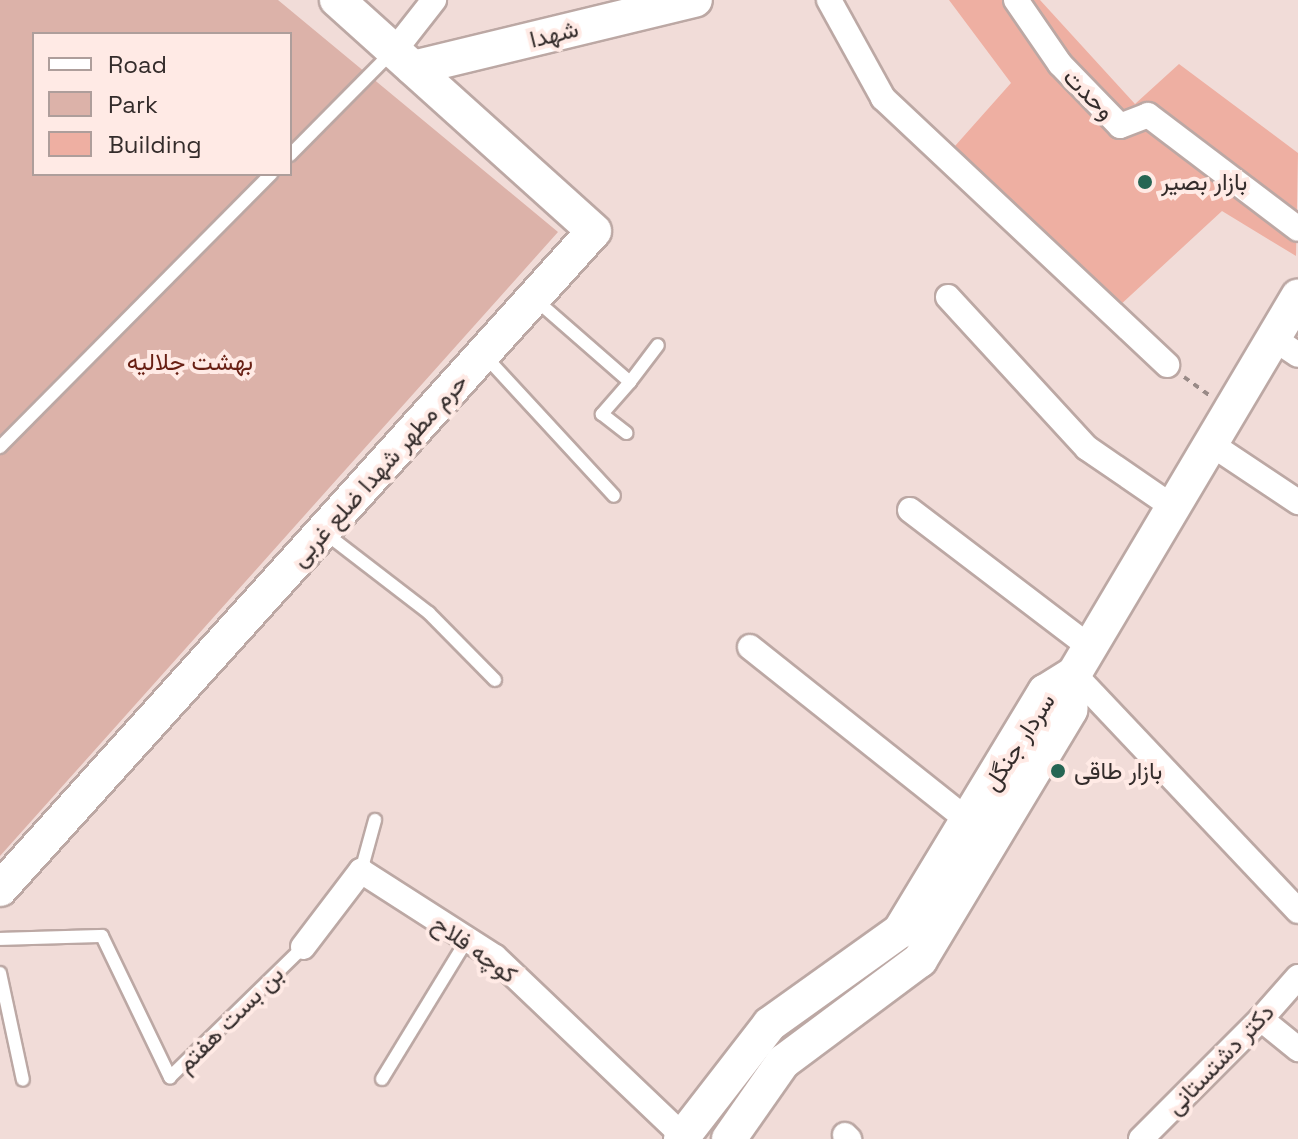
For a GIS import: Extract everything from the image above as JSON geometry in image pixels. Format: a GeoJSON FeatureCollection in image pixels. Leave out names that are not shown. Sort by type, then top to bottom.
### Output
{"type":"FeatureCollection","features":[{"type":"Feature","properties":{"kind":"main road"},"geometry":{"type":"LineString","coordinates":[[337,0],[403,59]]}},
{"type":"Feature","properties":{"kind":"main road","name":"شهدا"},"geometry":{"type":"LineString","coordinates":[[403,59],[695,0]]}},
{"type":"Feature","properties":{"kind":"main road","name":"حرم مطهر شهدا ضلع غربی"},"geometry":{"type":"LineString","coordinates":[[0,889],[594,231],[403,59]]}},
{"type":"Feature","properties":{"kind":"main road","name":"سردار جنگل"},"geometry":{"type":"LineString","coordinates":[[682,1138],[770,1024],[900,931],[1045,692],[1082,661],[1230,411],[1285,347],[1298,296]]}},
{"type":"Feature","properties":{"kind":"main road"},"geometry":{"type":"LineString","coordinates":[[729,1139],[783,1062],[920,960],[1070,710],[1082,661]]}},
{"type":"Feature","properties":{"kind":"street"},"geometry":{"type":"LineString","coordinates":[[403,59],[434,0]]}},
{"type":"Feature","properties":{"kind":"street"},"geometry":{"type":"LineString","coordinates":[[829,0],[883,98],[1167,365]]}},
{"type":"Feature","properties":{"kind":"street","name":"وحدت"},"geometry":{"type":"LineString","coordinates":[[1016,0],[1060,64],[1120,126],[1148,115],[1298,229]]}},
{"type":"Feature","properties":{"kind":"street"},"geometry":{"type":"LineString","coordinates":[[948,297],[1087,448],[1173,507]]}},
{"type":"Feature","properties":{"kind":"street"},"geometry":{"type":"LineString","coordinates":[[1211,444],[1298,502]]}},
{"type":"Feature","properties":{"kind":"street"},"geometry":{"type":"LineString","coordinates":[[910,510],[1082,661],[1298,911]]}},
{"type":"Feature","properties":{"kind":"street"},"geometry":{"type":"LineString","coordinates":[[750,647],[969,821]]}},
{"type":"Feature","properties":{"kind":"street"},"geometry":{"type":"LineString","coordinates":[[303,947],[361,871]]}},
{"type":"Feature","properties":{"kind":"street","name":"کوچه فلاح"},"geometry":{"type":"LineString","coordinates":[[361,871],[495,957],[682,1138]]}},
{"type":"Feature","properties":{"kind":"street","name":"دکتر دشتستانی"},"geometry":{"type":"LineString","coordinates":[[1141,1139],[1261,1019],[1298,977]]}},
{"type":"Feature","properties":{"kind":"street"},"geometry":{"type":"LineString","coordinates":[[1261,1019],[1298,1049]]}},
{"type":"Feature","properties":{"kind":"lane"},"geometry":{"type":"LineString","coordinates":[[292,153],[403,59]]}},
{"type":"Feature","properties":{"kind":"lane"},"geometry":{"type":"LineString","coordinates":[[0,447],[269,176]]}},
{"type":"Feature","properties":{"kind":"lane"},"geometry":{"type":"LineString","coordinates":[[534,298],[630,382]]}},
{"type":"Feature","properties":{"kind":"lane"},"geometry":{"type":"LineString","coordinates":[[626,433],[602,414],[658,345]]}},
{"type":"Feature","properties":{"kind":"lane"},"geometry":{"type":"LineString","coordinates":[[483,354],[614,496]]}},
{"type":"Feature","properties":{"kind":"lane"},"geometry":{"type":"LineString","coordinates":[[323,531],[429,613],[495,680]]}},
{"type":"Feature","properties":{"kind":"lane"},"geometry":{"type":"LineString","coordinates":[[361,871],[375,820]]}},
{"type":"Feature","properties":{"kind":"lane","name":"بن بست هفتم"},"geometry":{"type":"LineString","coordinates":[[0,939],[102,936],[170,1077],[303,947]]}},
{"type":"Feature","properties":{"kind":"lane"},"geometry":{"type":"LineString","coordinates":[[382,1079],[467,940]]}},
{"type":"Feature","properties":{"kind":"lane"},"geometry":{"type":"LineString","coordinates":[[0,973],[23,1080]]}},
{"type":"Feature","properties":{"kind":"path"},"geometry":{"type":"LineString","coordinates":[[1167,365],[1230,411]]}},
{"type":"Feature","properties":{"kind":"green space","name":"بهشت جلالیه"},"geometry":{"type":"Polygon","coordinates":[[[0,0],[278,0],[558,232],[0,856],[0,0]]]}},
{"type":"Feature","properties":{"kind":"building","name":"بازار بصیر"},"geometry":{"type":"Polygon","coordinates":[[[949,0],[1040,0],[1135,104],[1179,64],[1298,153],[1296,256],[1222,211],[1118,307],[955,146],[1011,83],[949,0]]]}},
{"type":"Feature","properties":{"kind":"place","name":"بازار بصیر"},"geometry":{"type":"Point","coordinates":[1145,182]}},
{"type":"Feature","properties":{"kind":"place","name":"بازار طاقی"},"geometry":{"type":"Point","coordinates":[1058,771]}}]}
